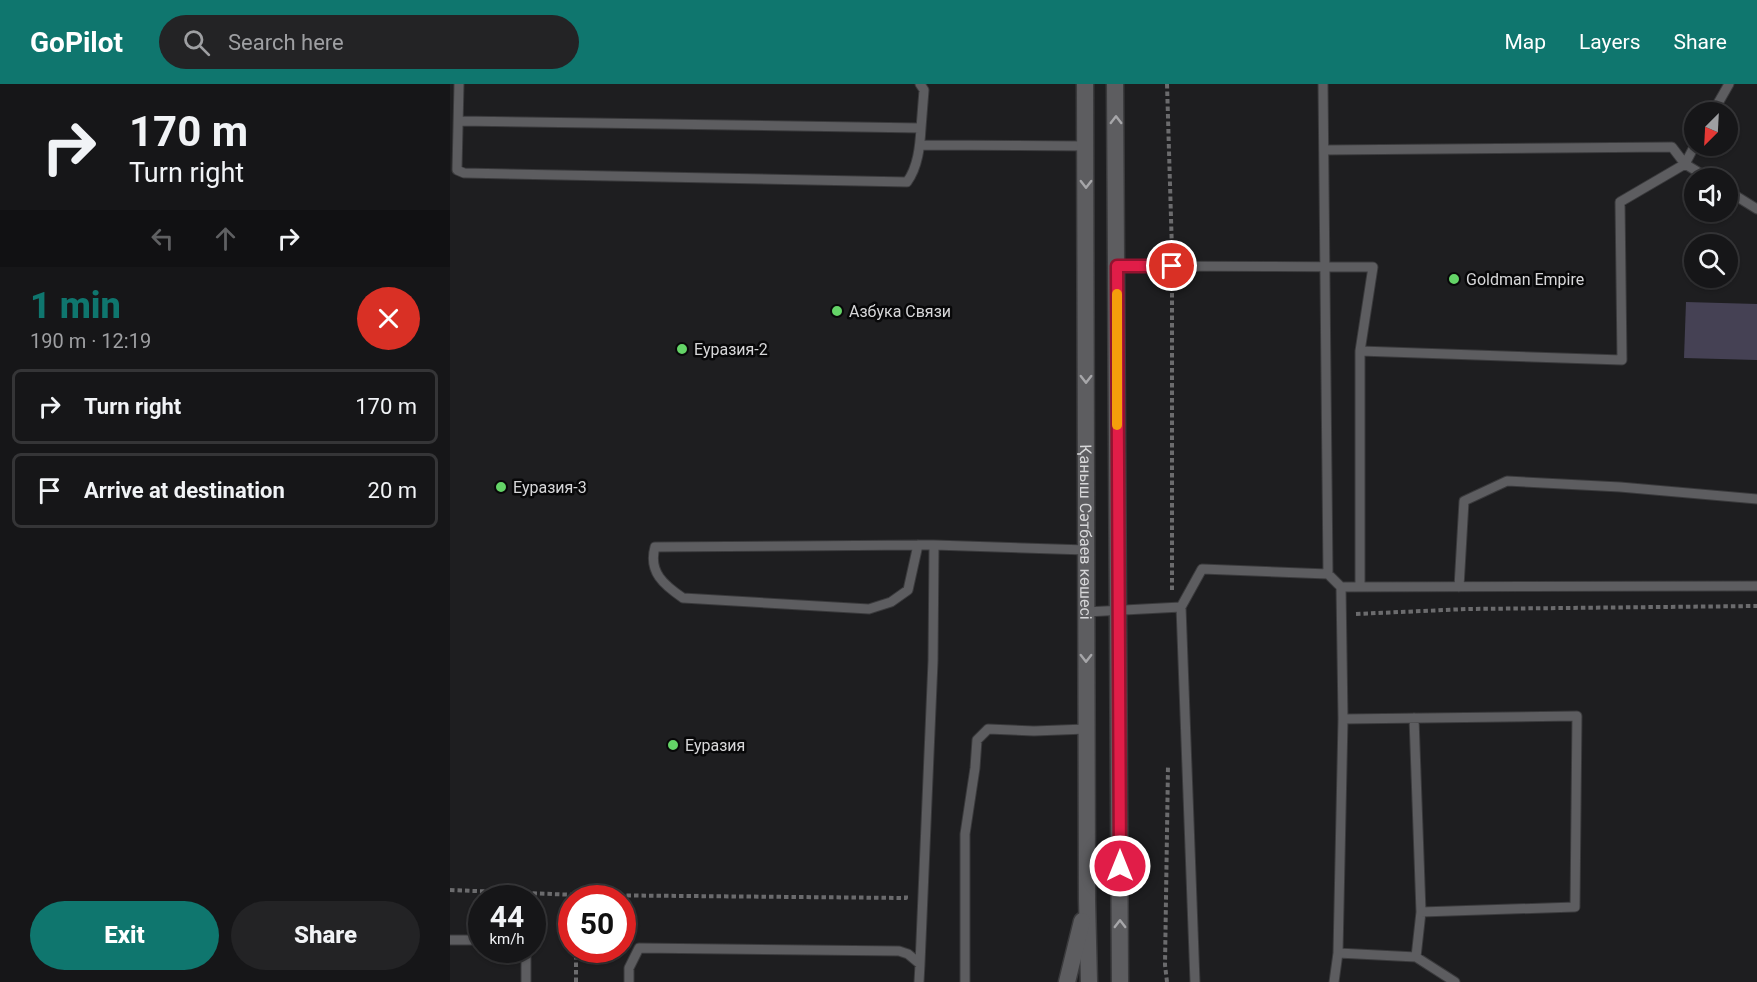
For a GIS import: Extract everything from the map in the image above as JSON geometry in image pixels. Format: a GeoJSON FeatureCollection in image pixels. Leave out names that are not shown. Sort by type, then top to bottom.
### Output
{"type":"FeatureCollection","features":[{"type":"Feature","properties":{"kind":"main road","name":"Қаныш Сәтбаев көшесі"},"geometry":{"type":"LineString","coordinates":[[1085,84],[1086,729],[1089,982]]}},
{"type":"Feature","properties":{"kind":"main road","name":"Қаныш Сәтбаев көшесі"},"geometry":{"type":"LineString","coordinates":[[1116,84],[1120,982]]}},
{"type":"Feature","properties":{"kind":"main road"},"geometry":{"type":"LineString","coordinates":[[1067,982],[1087,900]]}},
{"type":"Feature","properties":{"kind":"lane"},"geometry":{"type":"LineString","coordinates":[[459,84],[457,170],[464,173],[907,182],[913,174],[920,145],[924,90],[920,84]]}},
{"type":"Feature","properties":{"kind":"lane"},"geometry":{"type":"LineString","coordinates":[[1323,84],[1328,574]]}},
{"type":"Feature","properties":{"kind":"lane"},"geometry":{"type":"LineString","coordinates":[[1719,102],[1730,84]]}},
{"type":"Feature","properties":{"kind":"lane"},"geometry":{"type":"LineString","coordinates":[[459,121],[921,128]]}},
{"type":"Feature","properties":{"kind":"lane"},"geometry":{"type":"LineString","coordinates":[[920,145],[1086,146]]}},
{"type":"Feature","properties":{"kind":"lane"},"geometry":{"type":"LineString","coordinates":[[1324,150],[1672,147],[1685,164],[1692,168]]}},
{"type":"Feature","properties":{"kind":"lane"},"geometry":{"type":"LineString","coordinates":[[1360,351],[1622,360],[1620,202],[1685,164],[1689,156]]}},
{"type":"Feature","properties":{"kind":"lane"},"geometry":{"type":"LineString","coordinates":[[1738,197],[1757,209]]}},
{"type":"Feature","properties":{"kind":"lane"},"geometry":{"type":"LineString","coordinates":[[1117,266],[1373,267],[1360,351],[1360,587]]}},
{"type":"Feature","properties":{"kind":"lane"},"geometry":{"type":"LineString","coordinates":[[1459,586],[1464,501],[1507,481],[1620,487],[1757,499]]}},
{"type":"Feature","properties":{"kind":"lane"},"geometry":{"type":"LineString","coordinates":[[918,545],[908,590],[891,602],[869,609],[683,598],[665,586],[654,571],[652,556],[655,547],[918,545],[934,545],[1086,550]]}},
{"type":"Feature","properties":{"kind":"lane"},"geometry":{"type":"LineString","coordinates":[[919,982],[933,661],[934,545]]}},
{"type":"Feature","properties":{"kind":"lane"},"geometry":{"type":"LineString","coordinates":[[1195,982],[1176,607],[1202,569],[1328,574],[1341,587],[1757,586]]}},
{"type":"Feature","properties":{"kind":"lane"},"geometry":{"type":"LineString","coordinates":[[1334,982],[1338,953],[1343,719],[1341,587]]}},
{"type":"Feature","properties":{"kind":"lane"},"geometry":{"type":"LineString","coordinates":[[1086,612],[1176,607]]}},
{"type":"Feature","properties":{"kind":"lane"},"geometry":{"type":"LineString","coordinates":[[1343,719],[1577,716],[1575,907],[1421,912]]}},
{"type":"Feature","properties":{"kind":"lane"},"geometry":{"type":"LineString","coordinates":[[1414,718],[1421,912],[1416,957]]}},
{"type":"Feature","properties":{"kind":"lane"},"geometry":{"type":"LineString","coordinates":[[965,982],[966,834],[977,740],[988,729],[1086,729]]}},
{"type":"Feature","properties":{"kind":"lane"},"geometry":{"type":"LineString","coordinates":[[450,940],[468,940]]}},
{"type":"Feature","properties":{"kind":"lane"},"geometry":{"type":"LineString","coordinates":[[629,982],[629,968],[639,948],[898,951],[908,954],[920,964]]}},
{"type":"Feature","properties":{"kind":"lane"},"geometry":{"type":"LineString","coordinates":[[1338,953],[1416,957],[1455,982]]}},
{"type":"Feature","properties":{"kind":"lane"},"geometry":{"type":"LineString","coordinates":[[526,963],[526,982]]}},
{"type":"Feature","properties":{"kind":"path"},"geometry":{"type":"LineString","coordinates":[[1167,84],[1172,266],[1176,607]]}},
{"type":"Feature","properties":{"kind":"path"},"geometry":{"type":"LineString","coordinates":[[1341,615],[1467,609],[1757,606]]}},
{"type":"Feature","properties":{"kind":"path"},"geometry":{"type":"LineString","coordinates":[[1167,982],[1165,965],[1168,762]]}},
{"type":"Feature","properties":{"kind":"path"},"geometry":{"type":"LineString","coordinates":[[636,897],[906,898],[906,886]]}},
{"type":"Feature","properties":{"kind":"path"},"geometry":{"type":"LineString","coordinates":[[450,890],[558,896]]}},
{"type":"Feature","properties":{"kind":"path"},"geometry":{"type":"LineString","coordinates":[[576,963],[576,982]]}},
{"type":"Feature","properties":{"kind":"shaded area"},"geometry":{"type":"Polygon","coordinates":[[[1686,302],[1757,304],[1757,360],[1684,358],[1686,302]]]}},
{"type":"Feature","properties":{"kind":"slow traffic"},"geometry":{"type":"LineString","coordinates":[[1117,294],[1117,425]]}},
{"type":"Feature","properties":{"kind":"place","name":"Goldman Empire"},"geometry":{"type":"Point","coordinates":[1454,279]}},
{"type":"Feature","properties":{"kind":"place","name":"Азбука Связи"},"geometry":{"type":"Point","coordinates":[837,311]}},
{"type":"Feature","properties":{"kind":"place","name":"Еуразия-2"},"geometry":{"type":"Point","coordinates":[682,349]}},
{"type":"Feature","properties":{"kind":"place","name":"Еуразия-3"},"geometry":{"type":"Point","coordinates":[501,487]}},
{"type":"Feature","properties":{"kind":"place","name":"Еуразия"},"geometry":{"type":"Point","coordinates":[673,745]}},
{"type":"Feature","properties":{"kind":"route"},"geometry":{"type":"LineString","coordinates":[[1120,866],[1117,266],[1172,266]]}}]}
